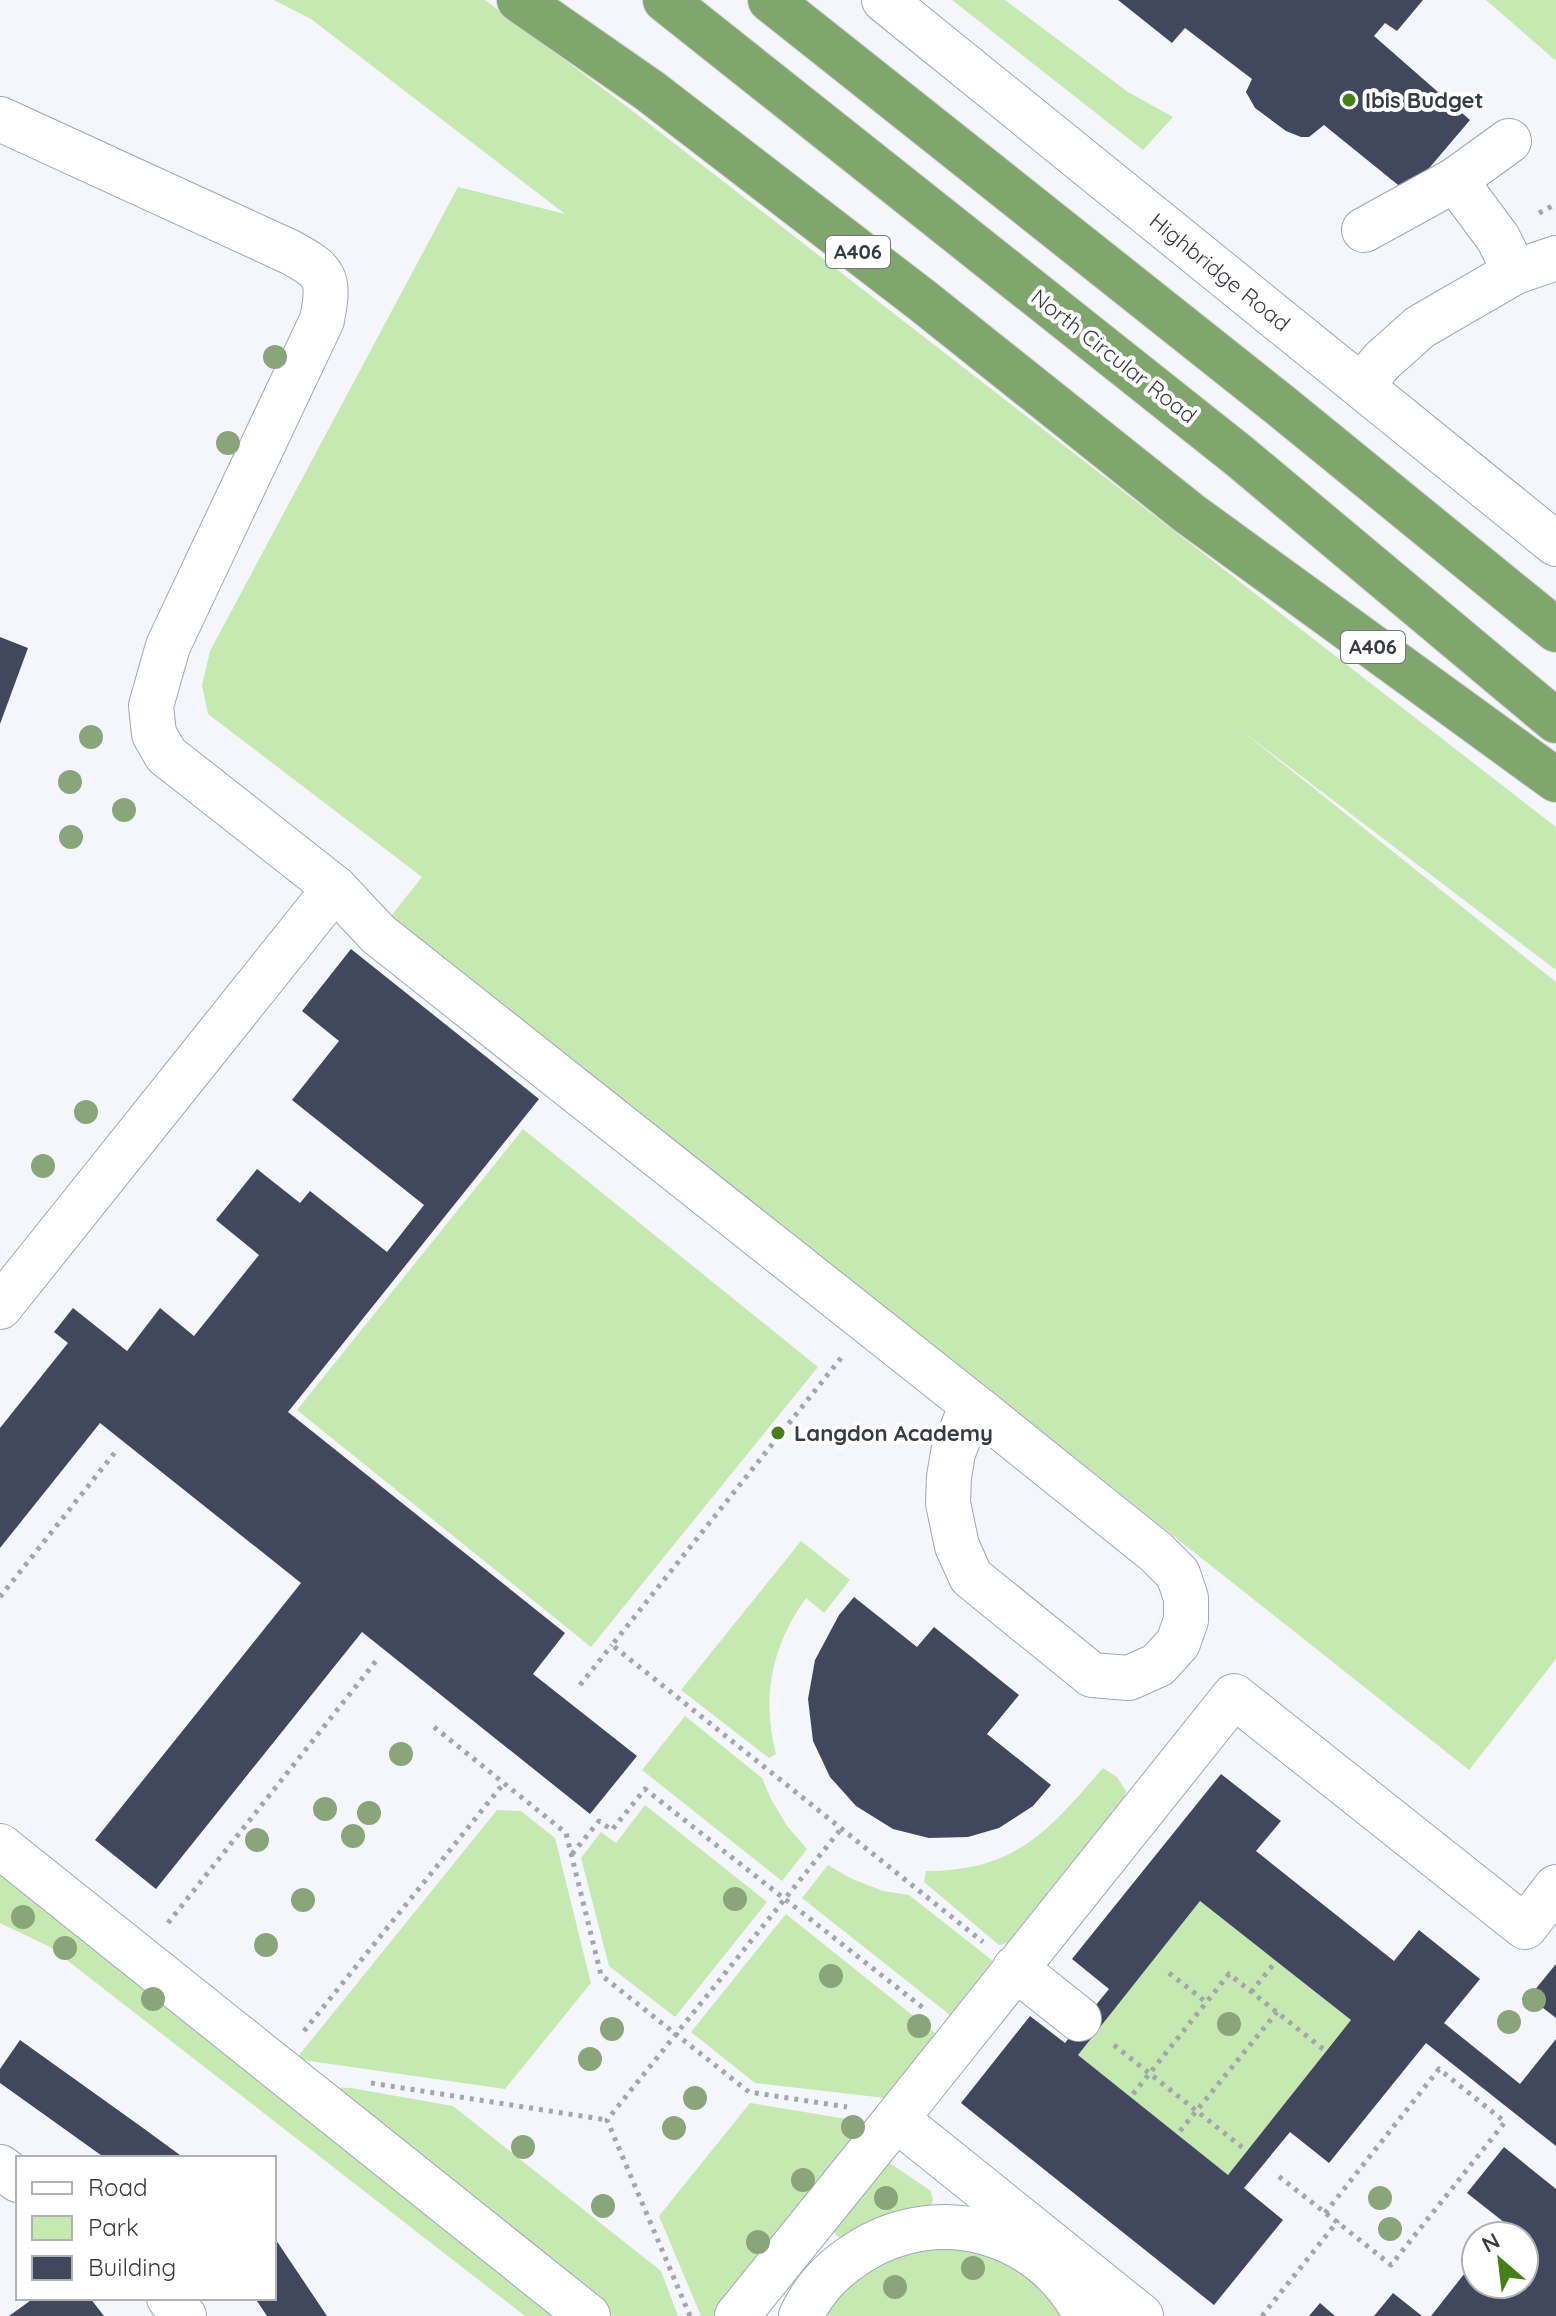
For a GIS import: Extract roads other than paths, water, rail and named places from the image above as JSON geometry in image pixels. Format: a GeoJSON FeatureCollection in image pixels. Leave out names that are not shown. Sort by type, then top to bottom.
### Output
{"type":"FeatureCollection","features":[{"type":"Feature","properties":{"kind":"highway","name":"A406"},"geometry":{"type":"LineString","coordinates":[[519,0],[662,101],[923,301],[1190,514],[1556,780]]}},
{"type":"Feature","properties":{"kind":"highway","name":"North Circular Road"},"geometry":{"type":"LineString","coordinates":[[665,0],[1238,455],[1556,721]]}},
{"type":"Feature","properties":{"kind":"highway"},"geometry":{"type":"LineString","coordinates":[[770,0],[1280,405],[1556,630]]}},
{"type":"Feature","properties":{"kind":"street","name":"Highbridge Road"},"geometry":{"type":"LineString","coordinates":[[884,0],[1556,544]]}},
{"type":"Feature","properties":{"kind":"street"},"geometry":{"type":"LineString","coordinates":[[0,119],[290,252],[316,266],[328,290],[322,320],[168,646],[151,706],[154,734],[166,755],[335,888],[378,934],[974,1406],[1156,1552],[1178,1574],[1186,1598],[1186,1620],[1178,1643],[1158,1665],[1129,1678],[1092,1675],[971,1577],[957,1546],[948,1503],[953,1453],[974,1406]]}},
{"type":"Feature","properties":{"kind":"street"},"geometry":{"type":"LineString","coordinates":[[1364,230],[1455,180],[1509,141]]}},
{"type":"Feature","properties":{"kind":"street"},"geometry":{"type":"LineString","coordinates":[[1455,180],[1498,238],[1515,272]]}},
{"type":"Feature","properties":{"kind":"street"},"geometry":{"type":"LineString","coordinates":[[1361,385],[1383,360],[1420,327],[1515,272],[1556,258]]}},
{"type":"Feature","properties":{"kind":"street"},"geometry":{"type":"LineString","coordinates":[[0,1307],[335,888]]}},
{"type":"Feature","properties":{"kind":"street"},"geometry":{"type":"LineString","coordinates":[[737,2316],[1234,1696],[1525,1927],[1556,1887]]}},
{"type":"Feature","properties":{"kind":"street"},"geometry":{"type":"LineString","coordinates":[[0,1846],[588,2316]]}},
{"type":"Feature","properties":{"kind":"street"},"geometry":{"type":"LineString","coordinates":[[1015,1968],[1096,2032]]}},
{"type":"Feature","properties":{"kind":"street"},"geometry":{"type":"LineString","coordinates":[[894,2121],[1048,2254],[1141,2316]]}},
{"type":"Feature","properties":{"kind":"street"},"geometry":{"type":"LineString","coordinates":[[801,2316],[822,2284],[845,2261],[873,2243],[904,2232],[937,2227],[970,2229],[1002,2237],[1031,2252],[1048,2254]]}},
{"type":"Feature","properties":{"kind":"street"},"geometry":{"type":"LineString","coordinates":[[792,2247],[829,2277]]}},
{"type":"Feature","properties":{"kind":"street"},"geometry":{"type":"LineString","coordinates":[[1048,2254],[1057,2274],[1086,2316]]}},
{"type":"Feature","properties":{"kind":"street"},"geometry":{"type":"LineString","coordinates":[[171,2300],[183,2316]]}},
{"type":"Feature","properties":{"kind":"place","name":"Ibis Budget"},"geometry":{"type":"Point","coordinates":[1349,100]}},
{"type":"Feature","properties":{"kind":"place","name":"Langdon Academy"},"geometry":{"type":"Point","coordinates":[778,1433]}}]}
